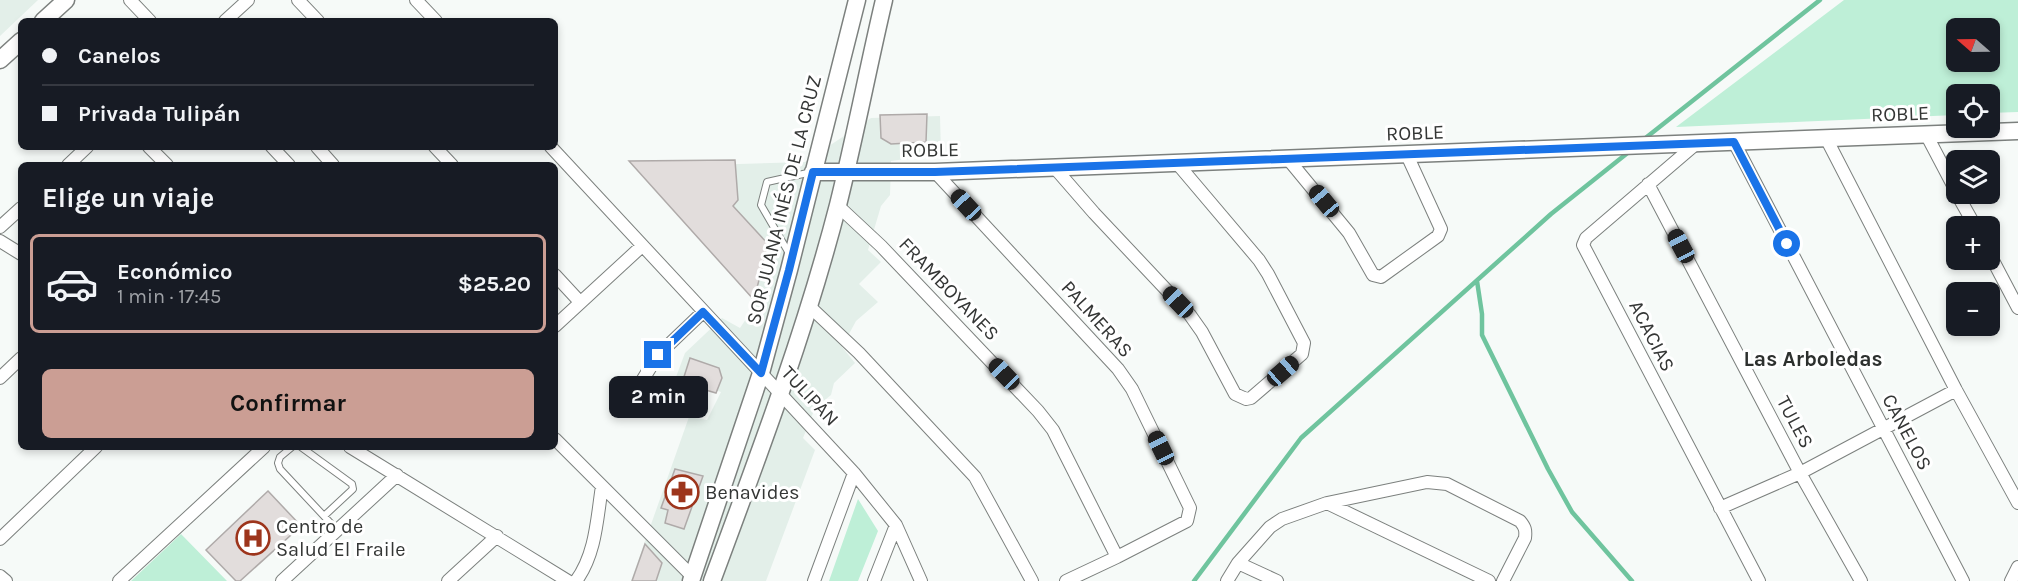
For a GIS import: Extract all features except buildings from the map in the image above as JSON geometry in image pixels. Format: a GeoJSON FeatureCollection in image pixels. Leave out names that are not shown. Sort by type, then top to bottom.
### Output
{"type":"FeatureCollection","features":[{"type":"Feature","properties":{"kind":"street"},"geometry":{"type":"LineString","coordinates":[[46,18],[66,0]]}},
{"type":"Feature","properties":{"kind":"street"},"geometry":{"type":"LineString","coordinates":[[130,0],[147,18]]}},
{"type":"Feature","properties":{"kind":"street"},"geometry":{"type":"LineString","coordinates":[[228,18],[248,0]]}},
{"type":"Feature","properties":{"kind":"street"},"geometry":{"type":"LineString","coordinates":[[298,0],[315,18]]}},
{"type":"Feature","properties":{"kind":"street"},"geometry":{"type":"LineString","coordinates":[[416,0],[433,18]]}},
{"type":"Feature","properties":{"kind":"street","name":"SOR JUANA INÉS DE LA CRUZ"},"geometry":{"type":"LineString","coordinates":[[691,579],[761,373],[857,0]]}},
{"type":"Feature","properties":{"kind":"street"},"geometry":{"type":"LineString","coordinates":[[712,581],[781,393],[808,305],[837,205],[884,0]]}},
{"type":"Feature","properties":{"kind":"street"},"geometry":{"type":"LineString","coordinates":[[0,60],[18,44]]}},
{"type":"Feature","properties":{"kind":"street","name":"ROBLE"},"geometry":{"type":"LineString","coordinates":[[813,172],[935,172],[2018,131]]}},
{"type":"Feature","properties":{"kind":"street"},"geometry":{"type":"LineString","coordinates":[[1926,134],[1946,171]]}},
{"type":"Feature","properties":{"kind":"street"},"geometry":{"type":"LineString","coordinates":[[1826,138],[1956,390],[2018,503]]}},
{"type":"Feature","properties":{"kind":"street","name":"CANELOS"},"geometry":{"type":"LineString","coordinates":[[1734,142],[1963,581]]}},
{"type":"Feature","properties":{"kind":"street","name":"ACACIAS"},"geometry":{"type":"LineString","coordinates":[[1697,143],[1586,238],[1584,245],[1759,581]]}},
{"type":"Feature","properties":{"kind":"street"},"geometry":{"type":"LineString","coordinates":[[71,162],[84,150]]}},
{"type":"Feature","properties":{"kind":"street"},"geometry":{"type":"LineString","coordinates":[[152,150],[164,162]]}},
{"type":"Feature","properties":{"kind":"street"},"geometry":{"type":"LineString","coordinates":[[275,150],[286,162]]}},
{"type":"Feature","properties":{"kind":"street"},"geometry":{"type":"LineString","coordinates":[[320,150],[330,162]]}},
{"type":"Feature","properties":{"kind":"street"},"geometry":{"type":"LineString","coordinates":[[438,150],[449,162]]}},
{"type":"Feature","properties":{"kind":"street","name":"TULIPÁN"},"geometry":{"type":"LineString","coordinates":[[554,150],[854,473],[896,525],[921,581]]}},
{"type":"Feature","properties":{"kind":"street"},"geometry":{"type":"LineString","coordinates":[[1288,159],[1349,233],[1373,275],[1381,277],[1438,236],[1441,229],[1407,155]]}},
{"type":"Feature","properties":{"kind":"street"},"geometry":{"type":"LineString","coordinates":[[1054,167],[1190,315],[1202,332],[1235,394],[1246,399],[1251,398],[1302,354],[1304,343],[1259,260],[1176,162]]}},
{"type":"Feature","properties":{"kind":"street","name":"PALMERAS"},"geometry":{"type":"LineString","coordinates":[[935,172],[1118,369],[1132,389],[1190,508],[1187,521],[1117,557]]}},
{"type":"Feature","properties":{"kind":"street","name":"TULES"},"geometry":{"type":"LineString","coordinates":[[1648,184],[1800,473],[1861,581]]}},
{"type":"Feature","properties":{"kind":"street","name":"FRAMBOYANES"},"geometry":{"type":"LineString","coordinates":[[837,205],[881,246],[1038,411],[1053,430],[1117,557]]}},
{"type":"Feature","properties":{"kind":"street"},"geometry":{"type":"LineString","coordinates":[[0,227],[18,211]]}},
{"type":"Feature","properties":{"kind":"street"},"geometry":{"type":"LineString","coordinates":[[0,241],[18,252]]}},
{"type":"Feature","properties":{"kind":"street"},"geometry":{"type":"LineString","coordinates":[[558,323],[642,246]]}},
{"type":"Feature","properties":{"kind":"street"},"geometry":{"type":"LineString","coordinates":[[1998,270],[2018,308]]}},
{"type":"Feature","properties":{"kind":"street"},"geometry":{"type":"LineString","coordinates":[[558,278],[580,302]]}},
{"type":"Feature","properties":{"kind":"street"},"geometry":{"type":"LineString","coordinates":[[808,305],[859,353],[975,477],[1032,581]]}},
{"type":"Feature","properties":{"kind":"street"},"geometry":{"type":"LineString","coordinates":[[637,389],[658,355],[703,312]]}},
{"type":"Feature","properties":{"kind":"street"},"geometry":{"type":"LineString","coordinates":[[0,378],[18,361]]}},
{"type":"Feature","properties":{"kind":"street"},"geometry":{"type":"LineString","coordinates":[[1720,508],[1800,473],[1956,390]]}},
{"type":"Feature","properties":{"kind":"street"},"geometry":{"type":"LineString","coordinates":[[558,442],[691,579]]}},
{"type":"Feature","properties":{"kind":"street"},"geometry":{"type":"LineString","coordinates":[[0,539],[93,450]]}},
{"type":"Feature","properties":{"kind":"street"},"geometry":{"type":"LineString","coordinates":[[119,581],[261,450]]}},
{"type":"Feature","properties":{"kind":"street"},"geometry":{"type":"LineString","coordinates":[[355,450],[568,581]]}},
{"type":"Feature","properties":{"kind":"street"},"geometry":{"type":"LineString","coordinates":[[814,581],[854,473]]}},
{"type":"Feature","properties":{"kind":"street"},"geometry":{"type":"LineString","coordinates":[[282,581],[398,475]]}},
{"type":"Feature","properties":{"kind":"street"},"geometry":{"type":"LineString","coordinates":[[1227,581],[1238,563],[1270,527],[1282,519],[1327,503],[1427,482],[1437,482],[1447,484],[1524,525],[1525,538],[1503,581]]}},
{"type":"Feature","properties":{"kind":"street"},"geometry":{"type":"LineString","coordinates":[[576,581],[585,570],[591,553],[602,486]]}},
{"type":"Feature","properties":{"kind":"street"},"geometry":{"type":"LineString","coordinates":[[719,497],[740,505]]}},
{"type":"Feature","properties":{"kind":"street"},"geometry":{"type":"LineString","coordinates":[[1327,503],[1489,581]]}},
{"type":"Feature","properties":{"kind":"street"},"geometry":{"type":"LineString","coordinates":[[874,581],[896,525]]}},
{"type":"Feature","properties":{"kind":"street"},"geometry":{"type":"LineString","coordinates":[[448,581],[497,536]]}},
{"type":"Feature","properties":{"kind":"street"},"geometry":{"type":"LineString","coordinates":[[1066,581],[1117,557]]}},
{"type":"Feature","properties":{"kind":"street"},"geometry":{"type":"LineString","coordinates":[[1238,563],[1276,581]]}},
{"type":"Feature","properties":{"kind":"street"},"geometry":{"type":"LineString","coordinates":[[2011,581],[2018,567]]}},
{"type":"Feature","properties":{"kind":"street"},"geometry":{"type":"LineString","coordinates":[[0,576],[6,581]]}},
{"type":"Feature","properties":{"kind":"lane"},"geometry":{"type":"LineString","coordinates":[[792,258],[761,205],[767,182],[813,172]]}},
{"type":"Feature","properties":{"kind":"lane"},"geometry":{"type":"LineString","coordinates":[[288,450],[280,457],[278,463],[280,469],[337,530]]}},
{"type":"Feature","properties":{"kind":"lane"},"geometry":{"type":"LineString","coordinates":[[305,450],[352,484],[353,489],[324,516]]}},
{"type":"Feature","properties":{"kind":"shaded area"},"geometry":{"type":"Polygon","coordinates":[[[0,0],[38,0],[18,18],[0,36],[0,0]]]}},
{"type":"Feature","properties":{"kind":"shaded area"},"geometry":{"type":"Polygon","coordinates":[[[940,116],[941,154],[891,161],[890,195],[881,206],[868,250],[881,262],[859,284],[878,302],[856,321],[842,347],[855,363],[834,383],[831,395],[815,408],[803,438],[815,450],[766,581],[631,581],[689,417],[707,420],[721,392],[676,377],[685,353],[722,318],[740,328],[760,298],[640,167],[805,162],[871,118],[940,116]]]}},
{"type":"Feature","properties":{"kind":"green space"},"geometry":{"type":"Polygon","coordinates":[[[1844,0],[2018,0],[2018,112],[2000,113],[2000,84],[1946,84],[1946,115],[1676,127],[1844,0]]]}},
{"type":"Feature","properties":{"kind":"green space"},"geometry":{"type":"Polygon","coordinates":[[[858,499],[878,531],[858,581],[829,581],[858,499]]]}},
{"type":"Feature","properties":{"kind":"green space"},"geometry":{"type":"Polygon","coordinates":[[[181,534],[227,581],[131,581],[181,534]]]}},
{"type":"Feature","properties":{"kind":"waterway"},"geometry":{"type":"LineString","coordinates":[[1643,140],[1820,0]]}},
{"type":"Feature","properties":{"kind":"waterway"},"geometry":{"type":"LineString","coordinates":[[1194,581],[1301,438],[1551,214],[1630,151]]}},
{"type":"Feature","properties":{"kind":"waterway"},"geometry":{"type":"LineString","coordinates":[[1477,281],[1482,314],[1482,335],[1548,469],[1572,512],[1632,581]]}},
{"type":"Feature","properties":{"kind":"place","name":"Benavides"},"geometry":{"type":"Point","coordinates":[682,492]}},
{"type":"Feature","properties":{"kind":"place","name":"Centro de Salud El Fraile"},"geometry":{"type":"Point","coordinates":[253,538]}},
{"type":"Feature","properties":{"kind":"district","name":"Las Arboledas"},"geometry":{"type":"Point","coordinates":[1813,359]}},
{"type":"Feature","properties":{"kind":"route"},"geometry":{"type":"LineString","coordinates":[[658,355],[703,312],[761,373],[813,172],[935,172],[1734,142],[1787,244]]}}]}
